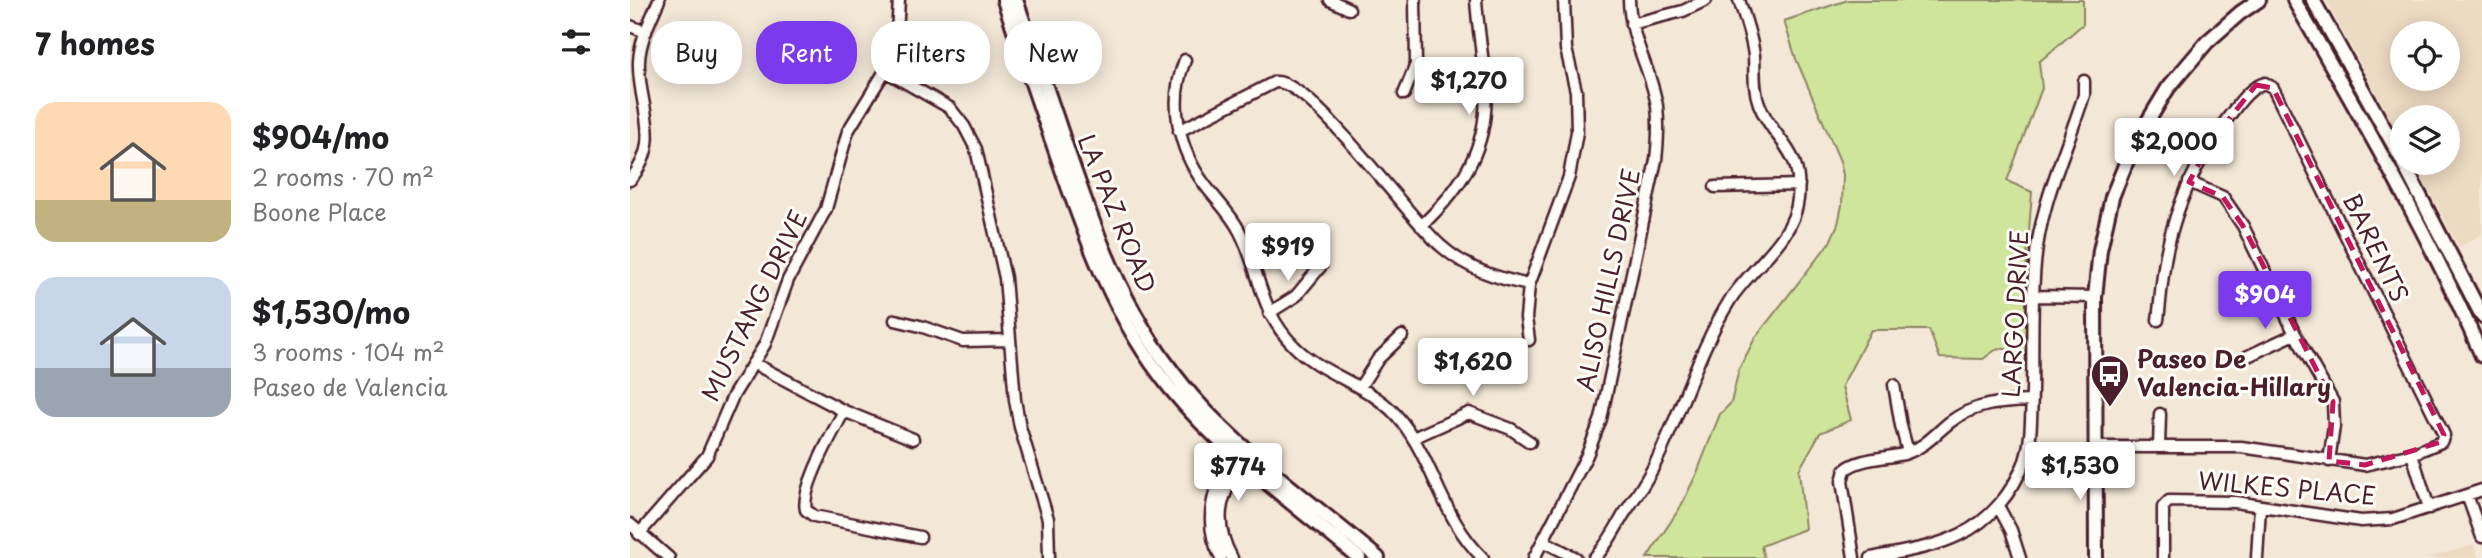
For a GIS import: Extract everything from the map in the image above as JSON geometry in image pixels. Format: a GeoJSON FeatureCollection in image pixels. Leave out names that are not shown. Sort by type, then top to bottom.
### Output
{"type":"FeatureCollection","features":[{"type":"Feature","properties":{"kind":"main road","name":"LA PAZ ROAD"},"geometry":{"type":"LineString","coordinates":[[1003,0],[1085,237],[1108,293],[1129,330],[1159,374],[1196,418],[1378,558]]}},
{"type":"Feature","properties":{"kind":"main road","name":"LA PAZ ROAD"},"geometry":{"type":"LineString","coordinates":[[1016,0],[1096,231],[1120,288],[1145,332],[1178,378],[1243,453],[1359,558]]}},
{"type":"Feature","properties":{"kind":"main road"},"geometry":{"type":"LineString","coordinates":[[2096,558],[2095,297],[2099,250],[2112,197],[2143,129],[2168,88],[2207,42],[2259,0]]}},
{"type":"Feature","properties":{"kind":"main road"},"geometry":{"type":"LineString","coordinates":[[2294,0],[2390,171]]}},
{"type":"Feature","properties":{"kind":"main road"},"geometry":{"type":"LineString","coordinates":[[2314,0],[2390,138]]}},
{"type":"Feature","properties":{"kind":"main road"},"geometry":{"type":"LineString","coordinates":[[2392,175],[2441,268],[2482,356]]}},
{"type":"Feature","properties":{"kind":"main road"},"geometry":{"type":"LineString","coordinates":[[2410,175],[2482,316]]}},
{"type":"Feature","properties":{"kind":"street"},"geometry":{"type":"LineString","coordinates":[[630,180],[643,160],[648,142],[649,123],[639,63],[646,32],[659,0]]}},
{"type":"Feature","properties":{"kind":"street","name":"MUSTANG DRIVE"},"geometry":{"type":"LineString","coordinates":[[898,21],[899,0]]}},
{"type":"Feature","properties":{"kind":"street"},"geometry":{"type":"LineString","coordinates":[[1330,0],[1349,9]]}},
{"type":"Feature","properties":{"kind":"street"},"geometry":{"type":"LineString","coordinates":[[1404,94],[1416,64],[1415,0]]}},
{"type":"Feature","properties":{"kind":"street"},"geometry":{"type":"LineString","coordinates":[[1421,226],[1446,203],[1466,175],[1479,145],[1485,116],[1485,87],[1476,0]]}},
{"type":"Feature","properties":{"kind":"street"},"geometry":{"type":"LineString","coordinates":[[1529,340],[1526,318],[1529,285],[1569,177],[1577,132],[1576,91],[1566,49],[1564,0]]}},
{"type":"Feature","properties":{"kind":"street","name":"ALISO HILLS DRIVE"},"geometry":{"type":"LineString","coordinates":[[1534,558],[1587,454],[1601,419],[1656,160],[1657,105],[1631,24],[1629,0]]}},
{"type":"Feature","properties":{"kind":"street"},"geometry":{"type":"LineString","coordinates":[[1631,24],[1662,18],[1706,0]]}},
{"type":"Feature","properties":{"kind":"street"},"geometry":{"type":"LineString","coordinates":[[1594,558],[1656,463],[1697,364],[1731,299],[1782,237],[1792,221],[1798,203],[1795,162],[1787,145],[1759,104],[1754,84],[1751,37],[1738,0]]}},
{"type":"Feature","properties":{"kind":"street"},"geometry":{"type":"LineString","coordinates":[[630,26],[646,32]]}},
{"type":"Feature","properties":{"kind":"street"},"geometry":{"type":"LineString","coordinates":[[1185,60],[1178,77],[1176,108],[1179,131],[1192,164],[1240,233],[1269,313],[1281,331],[1312,362],[1376,396],[1392,410],[1413,438],[1449,514],[1470,545],[1483,558]]}},
{"type":"Feature","properties":{"kind":"street","name":"LARGO DRIVE"},"geometry":{"type":"LineString","coordinates":[[1871,558],[1937,544],[1960,535],[1982,521],[2012,487],[2025,459],[2031,430],[2035,265],[2040,229],[2050,187],[2084,95],[2084,81]]}},
{"type":"Feature","properties":{"kind":"street"},"geometry":{"type":"LineString","coordinates":[[1179,131],[1275,82],[1287,83],[1330,119],[1440,245],[1477,270],[1497,278],[1529,285]]}},
{"type":"Feature","properties":{"kind":"street","name":"BARENTS"},"geometry":{"type":"LineString","coordinates":[[2189,182],[2210,143],[2256,85],[2265,83],[2273,88],[2444,435],[2441,442],[2412,454]]}},
{"type":"Feature","properties":{"kind":"street","name":"MUSTANG DRIVE"},"geometry":{"type":"LineString","coordinates":[[639,534],[707,456],[733,396],[774,325],[797,261],[826,209],[848,131],[877,84]]}},
{"type":"Feature","properties":{"kind":"street"},"geometry":{"type":"LineString","coordinates":[[908,84],[950,108],[971,136],[976,149],[1002,261],[1015,400],[1020,427],[1048,519],[1049,558]]}},
{"type":"Feature","properties":{"kind":"street"},"geometry":{"type":"LineString","coordinates":[[2158,320],[2166,252],[2177,209],[2189,182],[2223,197],[2243,226],[2295,334],[2333,402],[2334,426],[2329,461]]}},
{"type":"Feature","properties":{"kind":"street"},"geometry":{"type":"LineString","coordinates":[[1715,187],[1798,185]]}},
{"type":"Feature","properties":{"kind":"street"},"geometry":{"type":"LineString","coordinates":[[1269,313],[1297,296],[1321,267]]}},
{"type":"Feature","properties":{"kind":"street"},"geometry":{"type":"LineString","coordinates":[[2034,296],[2095,297]]}},
{"type":"Feature","properties":{"kind":"street"},"geometry":{"type":"LineString","coordinates":[[895,320],[963,341],[1010,340]]}},
{"type":"Feature","properties":{"kind":"street"},"geometry":{"type":"LineString","coordinates":[[2248,356],[2295,334]]}},
{"type":"Feature","properties":{"kind":"street"},"geometry":{"type":"LineString","coordinates":[[1360,387],[1378,359],[1402,336]]}},
{"type":"Feature","properties":{"kind":"street"},"geometry":{"type":"LineString","coordinates":[[753,363],[844,411],[913,439]]}},
{"type":"Feature","properties":{"kind":"street"},"geometry":{"type":"LineString","coordinates":[[1894,384],[1908,452]]}},
{"type":"Feature","properties":{"kind":"street"},"geometry":{"type":"LineString","coordinates":[[1854,558],[1842,481],[1845,470],[1856,464],[1908,452],[1923,445],[1966,411],[1985,404],[2032,401]]}},
{"type":"Feature","properties":{"kind":"street"},"geometry":{"type":"LineString","coordinates":[[844,411],[822,453],[805,499],[806,510],[814,516],[920,537]]}},
{"type":"Feature","properties":{"kind":"street"},"geometry":{"type":"LineString","coordinates":[[1413,438],[1469,413],[1511,429],[1530,442]]}},
{"type":"Feature","properties":{"kind":"street"},"geometry":{"type":"LineString","coordinates":[[2159,447],[2160,414]]}},
{"type":"Feature","properties":{"kind":"street"},"geometry":{"type":"LineString","coordinates":[[2095,447],[2241,447],[2365,465],[2412,454],[2429,508]]}},
{"type":"Feature","properties":{"kind":"street"},"geometry":{"type":"LineString","coordinates":[[1222,558],[1212,535],[1212,503],[1221,477],[1243,453]]}},
{"type":"Feature","properties":{"kind":"street"},"geometry":{"type":"LineString","coordinates":[[1232,558],[1220,530],[1220,514],[1229,481],[1243,453]]}},
{"type":"Feature","properties":{"kind":"street","name":"WILKES PLACE"},"geometry":{"type":"LineString","coordinates":[[2163,558],[2163,506],[2169,501],[2235,502],[2361,521],[2393,519],[2482,490]]}},
{"type":"Feature","properties":{"kind":"street"},"geometry":{"type":"LineString","coordinates":[[2468,495],[2482,537]]}},
{"type":"Feature","properties":{"kind":"street"},"geometry":{"type":"LineString","coordinates":[[1997,506],[2011,530],[2020,558]]}},
{"type":"Feature","properties":{"kind":"street"},"geometry":{"type":"LineString","coordinates":[[2257,558],[2260,506]]}},
{"type":"Feature","properties":{"kind":"street"},"geometry":{"type":"LineString","coordinates":[[630,524],[669,558]]}},
{"type":"Feature","properties":{"kind":"street"},"geometry":{"type":"LineString","coordinates":[[1543,541],[1576,558]]}},
{"type":"Feature","properties":{"kind":"highlighted area"},"geometry":{"type":"Polygon","coordinates":[[[2256,85],[2273,88],[2444,435],[2441,442],[2365,465],[2329,461],[2333,402],[2243,226],[2223,197],[2189,182],[2210,143],[2256,85]]]}},
{"type":"Feature","properties":{"kind":"shaded area"},"geometry":{"type":"Polygon","coordinates":[[[2326,0],[2482,0],[2482,234],[2459,247],[2420,175],[2460,175],[2460,105],[2390,105],[2390,118],[2326,0]]]}},
{"type":"Feature","properties":{"kind":"shaded area"},"geometry":{"type":"Polygon","coordinates":[[[2474,545],[2479,558],[2426,558],[2474,545]]]}},
{"type":"Feature","properties":{"kind":"green space"},"geometry":{"type":"Polygon","coordinates":[[[1848,0],[2083,0],[2083,24],[2039,62],[2042,88],[2007,181],[2032,192],[2026,270],[2026,352],[1998,348],[1983,359],[1940,358],[1929,330],[1871,330],[1842,386],[1851,420],[1820,433],[1799,470],[1805,529],[1761,546],[1764,558],[1647,558],[1681,506],[1720,414],[1731,403],[1739,369],[1755,338],[1830,242],[1838,224],[1843,175],[1840,161],[1796,59],[1784,21],[1848,0]]]}},
{"type":"Feature","properties":{"kind":"place","name":"Paseo De Valencia-Hillary"},"geometry":{"type":"Point","coordinates":[2110,408]}}]}
